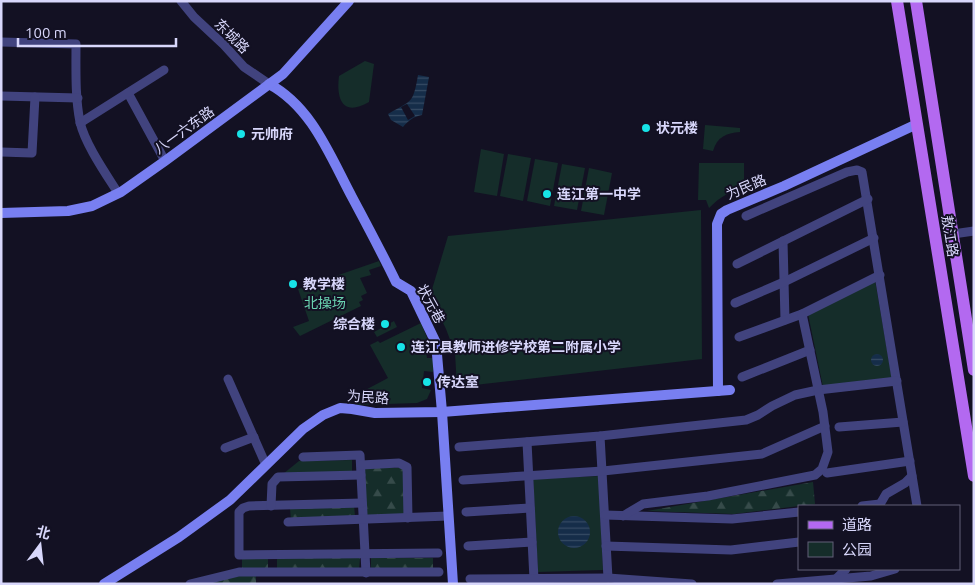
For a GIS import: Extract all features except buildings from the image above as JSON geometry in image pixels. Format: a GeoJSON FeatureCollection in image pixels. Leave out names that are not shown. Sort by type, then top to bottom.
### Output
{"type":"FeatureCollection","features":[{"type":"Feature","properties":{"kind":"main road","name":"敖江路"},"geometry":{"type":"LineString","coordinates":[[897,1],[974,476]]}},
{"type":"Feature","properties":{"kind":"main road","name":"敖江路"},"geometry":{"type":"LineString","coordinates":[[916,1],[974,370]]}},
{"type":"Feature","properties":{"kind":"street","name":"东城路"},"geometry":{"type":"LineString","coordinates":[[181,1],[194,17],[244,67],[269,84]]}},
{"type":"Feature","properties":{"kind":"street","name":"八一六东路"},"geometry":{"type":"LineString","coordinates":[[1,213],[68,211],[92,206],[118,193],[165,161],[283,74],[349,1]]}},
{"type":"Feature","properties":{"kind":"street"},"geometry":{"type":"LineString","coordinates":[[1,42],[76,44],[80,123],[97,160],[118,193]]}},
{"type":"Feature","properties":{"kind":"street"},"geometry":{"type":"LineString","coordinates":[[80,123],[164,70]]}},
{"type":"Feature","properties":{"kind":"street"},"geometry":{"type":"LineString","coordinates":[[283,74],[286,95]]}},
{"type":"Feature","properties":{"kind":"street","name":"状元巷"},"geometry":{"type":"LineString","coordinates":[[269,84],[286,95],[300,108],[316,130],[396,282],[411,291],[436,343],[453,584]]}},
{"type":"Feature","properties":{"kind":"street"},"geometry":{"type":"LineString","coordinates":[[128,93],[165,161]]}},
{"type":"Feature","properties":{"kind":"street"},"geometry":{"type":"LineString","coordinates":[[1,96],[78,98]]}},
{"type":"Feature","properties":{"kind":"street"},"geometry":{"type":"LineString","coordinates":[[1,152],[32,153],[35,97]]}},
{"type":"Feature","properties":{"kind":"street","name":"为民路"},"geometry":{"type":"LineString","coordinates":[[718,391],[717,224],[719,217],[727,210],[784,186],[917,124]]}},
{"type":"Feature","properties":{"kind":"street"},"geometry":{"type":"LineString","coordinates":[[746,216],[857,170],[862,172],[868,199],[917,505]]}},
{"type":"Feature","properties":{"kind":"street"},"geometry":{"type":"LineString","coordinates":[[737,264],[868,199]]}},
{"type":"Feature","properties":{"kind":"street"},"geometry":{"type":"LineString","coordinates":[[953,234],[974,231]]}},
{"type":"Feature","properties":{"kind":"street"},"geometry":{"type":"LineString","coordinates":[[735,303],[784,282],[874,238]]}},
{"type":"Feature","properties":{"kind":"street"},"geometry":{"type":"LineString","coordinates":[[783,241],[784,320]]}},
{"type":"Feature","properties":{"kind":"street"},"geometry":{"type":"LineString","coordinates":[[739,337],[802,314],[880,275]]}},
{"type":"Feature","properties":{"kind":"street"},"geometry":{"type":"LineString","coordinates":[[624,516],[643,504],[708,496],[815,475],[822,469],[828,452],[825,426],[802,314]]}},
{"type":"Feature","properties":{"kind":"street"},"geometry":{"type":"LineString","coordinates":[[742,377],[810,350]]}},
{"type":"Feature","properties":{"kind":"street"},"geometry":{"type":"LineString","coordinates":[[228,378],[266,465]]}},
{"type":"Feature","properties":{"kind":"street"},"geometry":{"type":"LineString","coordinates":[[459,447],[600,436],[746,420],[795,395],[818,390],[897,381]]}},
{"type":"Feature","properties":{"kind":"street","name":"为民路"},"geometry":{"type":"LineString","coordinates":[[104,584],[206,518],[236,496],[304,429],[334,410],[352,408],[375,413],[442,412],[730,390]]}},
{"type":"Feature","properties":{"kind":"street"},"geometry":{"type":"LineString","coordinates":[[839,427],[903,422]]}},
{"type":"Feature","properties":{"kind":"street"},"geometry":{"type":"LineString","coordinates":[[463,480],[603,471],[762,454],[825,426]]}},
{"type":"Feature","properties":{"kind":"street"},"geometry":{"type":"LineString","coordinates":[[600,436],[608,578]]}},
{"type":"Feature","properties":{"kind":"street"},"geometry":{"type":"LineString","coordinates":[[225,448],[254,437]]}},
{"type":"Feature","properties":{"kind":"street"},"geometry":{"type":"LineString","coordinates":[[527,442],[534,579]]}},
{"type":"Feature","properties":{"kind":"street"},"geometry":{"type":"LineString","coordinates":[[303,456],[360,455],[366,573]]}},
{"type":"Feature","properties":{"kind":"street"},"geometry":{"type":"LineString","coordinates":[[827,473],[910,461]]}},
{"type":"Feature","properties":{"kind":"street"},"geometry":{"type":"LineString","coordinates":[[361,465],[398,463],[407,467],[408,518]]}},
{"type":"Feature","properties":{"kind":"street"},"geometry":{"type":"LineString","coordinates":[[271,506],[272,484],[278,478],[361,475]]}},
{"type":"Feature","properties":{"kind":"street"},"geometry":{"type":"LineString","coordinates":[[879,505],[886,494],[905,483],[912,476]]}},
{"type":"Feature","properties":{"kind":"street"},"geometry":{"type":"LineString","coordinates":[[362,503],[249,506],[243,508],[239,512],[239,555],[438,553]]}},
{"type":"Feature","properties":{"kind":"street"},"geometry":{"type":"LineString","coordinates":[[466,512],[530,508]]}},
{"type":"Feature","properties":{"kind":"street"},"geometry":{"type":"LineString","coordinates":[[605,515],[732,519],[798,512]]}},
{"type":"Feature","properties":{"kind":"street"},"geometry":{"type":"LineString","coordinates":[[288,522],[448,516]]}},
{"type":"Feature","properties":{"kind":"street"},"geometry":{"type":"LineString","coordinates":[[468,546],[532,542]]}},
{"type":"Feature","properties":{"kind":"street"},"geometry":{"type":"LineString","coordinates":[[606,546],[731,550],[798,542]]}},
{"type":"Feature","properties":{"kind":"street"},"geometry":{"type":"LineString","coordinates":[[272,555],[272,572]]}},
{"type":"Feature","properties":{"kind":"street"},"geometry":{"type":"LineString","coordinates":[[837,578],[845,570]]}},
{"type":"Feature","properties":{"kind":"street"},"geometry":{"type":"LineString","coordinates":[[777,584],[871,576],[892,570]]}},
{"type":"Feature","properties":{"kind":"street"},"geometry":{"type":"LineString","coordinates":[[190,584],[239,572],[438,572]]}},
{"type":"Feature","properties":{"kind":"street"},"geometry":{"type":"LineString","coordinates":[[470,579],[580,581],[608,578],[692,584]]}},
{"type":"Feature","properties":{"kind":"green space"},"geometry":{"type":"Polygon","coordinates":[[[365,61],[374,64],[369,102],[353,108],[347,107],[340,99],[339,76],[365,61]]]}},
{"type":"Feature","properties":{"kind":"green space"},"geometry":{"type":"Polygon","coordinates":[[[705,125],[740,128],[740,132],[730,133],[720,139],[713,151],[703,149],[705,125]]]}},
{"type":"Feature","properties":{"kind":"green space"},"geometry":{"type":"Polygon","coordinates":[[[481,149],[504,154],[497,196],[474,192],[481,149]]]}},
{"type":"Feature","properties":{"kind":"green space"},"geometry":{"type":"Polygon","coordinates":[[[508,154],[531,158],[523,201],[500,196],[508,154]]]}},
{"type":"Feature","properties":{"kind":"green space"},"geometry":{"type":"Polygon","coordinates":[[[535,159],[558,163],[550,206],[527,201],[535,159]]]}},
{"type":"Feature","properties":{"kind":"green space"},"geometry":{"type":"Polygon","coordinates":[[[699,163],[744,163],[744,188],[725,195],[709,208],[706,200],[698,200],[699,163]]]}},
{"type":"Feature","properties":{"kind":"green space"},"geometry":{"type":"Polygon","coordinates":[[[562,164],[585,168],[577,210],[554,206],[562,164]]]}},
{"type":"Feature","properties":{"kind":"green space"},"geometry":{"type":"Polygon","coordinates":[[[589,168],[612,173],[604,215],[581,211],[589,168]]]}},
{"type":"Feature","properties":{"kind":"green space"},"geometry":{"type":"Polygon","coordinates":[[[701,210],[702,359],[457,387],[455,353],[430,296],[448,236],[701,210]]]}},
{"type":"Feature","properties":{"kind":"green space","name":"北操场"},"geometry":{"type":"Polygon","coordinates":[[[379,261],[381,266],[369,270],[371,275],[360,278],[367,293],[361,296],[363,300],[359,302],[361,306],[300,336],[293,327],[309,321],[298,289],[379,261]]]}},
{"type":"Feature","properties":{"kind":"green space"},"geometry":{"type":"Polygon","coordinates":[[[875,280],[892,379],[823,387],[808,314],[875,280]]]}},
{"type":"Feature","properties":{"kind":"green space"},"geometry":{"type":"Polygon","coordinates":[[[394,321],[397,327],[377,337],[374,332],[394,321]]]}},
{"type":"Feature","properties":{"kind":"green space","name":"连江县教师进修学校第二附属小学"},"geometry":{"type":"Polygon","coordinates":[[[421,323],[432,350],[426,351],[427,358],[433,358],[433,372],[424,371],[422,388],[431,390],[427,399],[417,403],[356,405],[354,396],[388,378],[370,345],[378,341],[380,343],[421,323]]]}},
{"type":"Feature","properties":{"kind":"green space"},"geometry":{"type":"Polygon","coordinates":[[[352,460],[352,472],[283,474],[299,461],[352,460]]]}},
{"type":"Feature","properties":{"kind":"green space"},"geometry":{"type":"Polygon","coordinates":[[[365,468],[404,468],[404,515],[366,515],[365,468]]]}},
{"type":"Feature","properties":{"kind":"green space"},"geometry":{"type":"Polygon","coordinates":[[[599,476],[603,570],[538,572],[533,479],[599,476]]]}},
{"type":"Feature","properties":{"kind":"green space"},"geometry":{"type":"Polygon","coordinates":[[[813,482],[815,504],[734,514],[647,511],[813,482]]]}},
{"type":"Feature","properties":{"kind":"green space"},"geometry":{"type":"Polygon","coordinates":[[[354,505],[355,517],[291,520],[290,508],[354,505]]]}},
{"type":"Feature","properties":{"kind":"green space"},"geometry":{"type":"Polygon","coordinates":[[[277,557],[360,558],[359,570],[277,569],[277,557]]]}},
{"type":"Feature","properties":{"kind":"green space"},"geometry":{"type":"Polygon","coordinates":[[[242,558],[268,559],[268,569],[242,569],[242,558]]]}},
{"type":"Feature","properties":{"kind":"green space"},"geometry":{"type":"Polygon","coordinates":[[[371,558],[433,558],[433,570],[371,570],[371,558]]]}},
{"type":"Feature","properties":{"kind":"green space"},"geometry":{"type":"Polygon","coordinates":[[[239,576],[256,576],[256,584],[204,584],[239,576]]]}},
{"type":"Feature","properties":{"kind":"water"},"geometry":{"type":"Polygon","coordinates":[[[418,75],[429,77],[422,115],[411,119],[403,127],[391,120],[388,114],[410,100],[415,91],[418,75]]]}},
{"type":"Feature","properties":{"kind":"water"},"geometry":{"type":"Polygon","coordinates":[[[877,354],[883,360],[877,366],[871,360],[877,354]]]}},
{"type":"Feature","properties":{"kind":"water"},"geometry":{"type":"Polygon","coordinates":[[[574,516],[580,517],[585,521],[589,526],[589,538],[585,543],[580,547],[574,548],[568,547],[563,543],[559,538],[558,532],[559,526],[563,521],[568,517],[574,516]]]}},
{"type":"Feature","properties":{"kind":"pier"},"geometry":{"type":"Polygon","coordinates":[[[407,104],[415,116],[408,120],[401,107],[407,104]]]}},
{"type":"Feature","properties":{"kind":"place","name":"状元楼"},"geometry":{"type":"Point","coordinates":[646,128]}},
{"type":"Feature","properties":{"kind":"place","name":"元帅府"},"geometry":{"type":"Point","coordinates":[241,134]}},
{"type":"Feature","properties":{"kind":"place","name":"连江第一中学"},"geometry":{"type":"Point","coordinates":[547,194]}},
{"type":"Feature","properties":{"kind":"place","name":"教学楼"},"geometry":{"type":"Point","coordinates":[293,284]}},
{"type":"Feature","properties":{"kind":"place","name":"综合楼"},"geometry":{"type":"Point","coordinates":[385,324]}},
{"type":"Feature","properties":{"kind":"place","name":"连江县教师进修学校第二附属小学"},"geometry":{"type":"Point","coordinates":[401,347]}},
{"type":"Feature","properties":{"kind":"place","name":"传达室"},"geometry":{"type":"Point","coordinates":[427,382]}}]}
